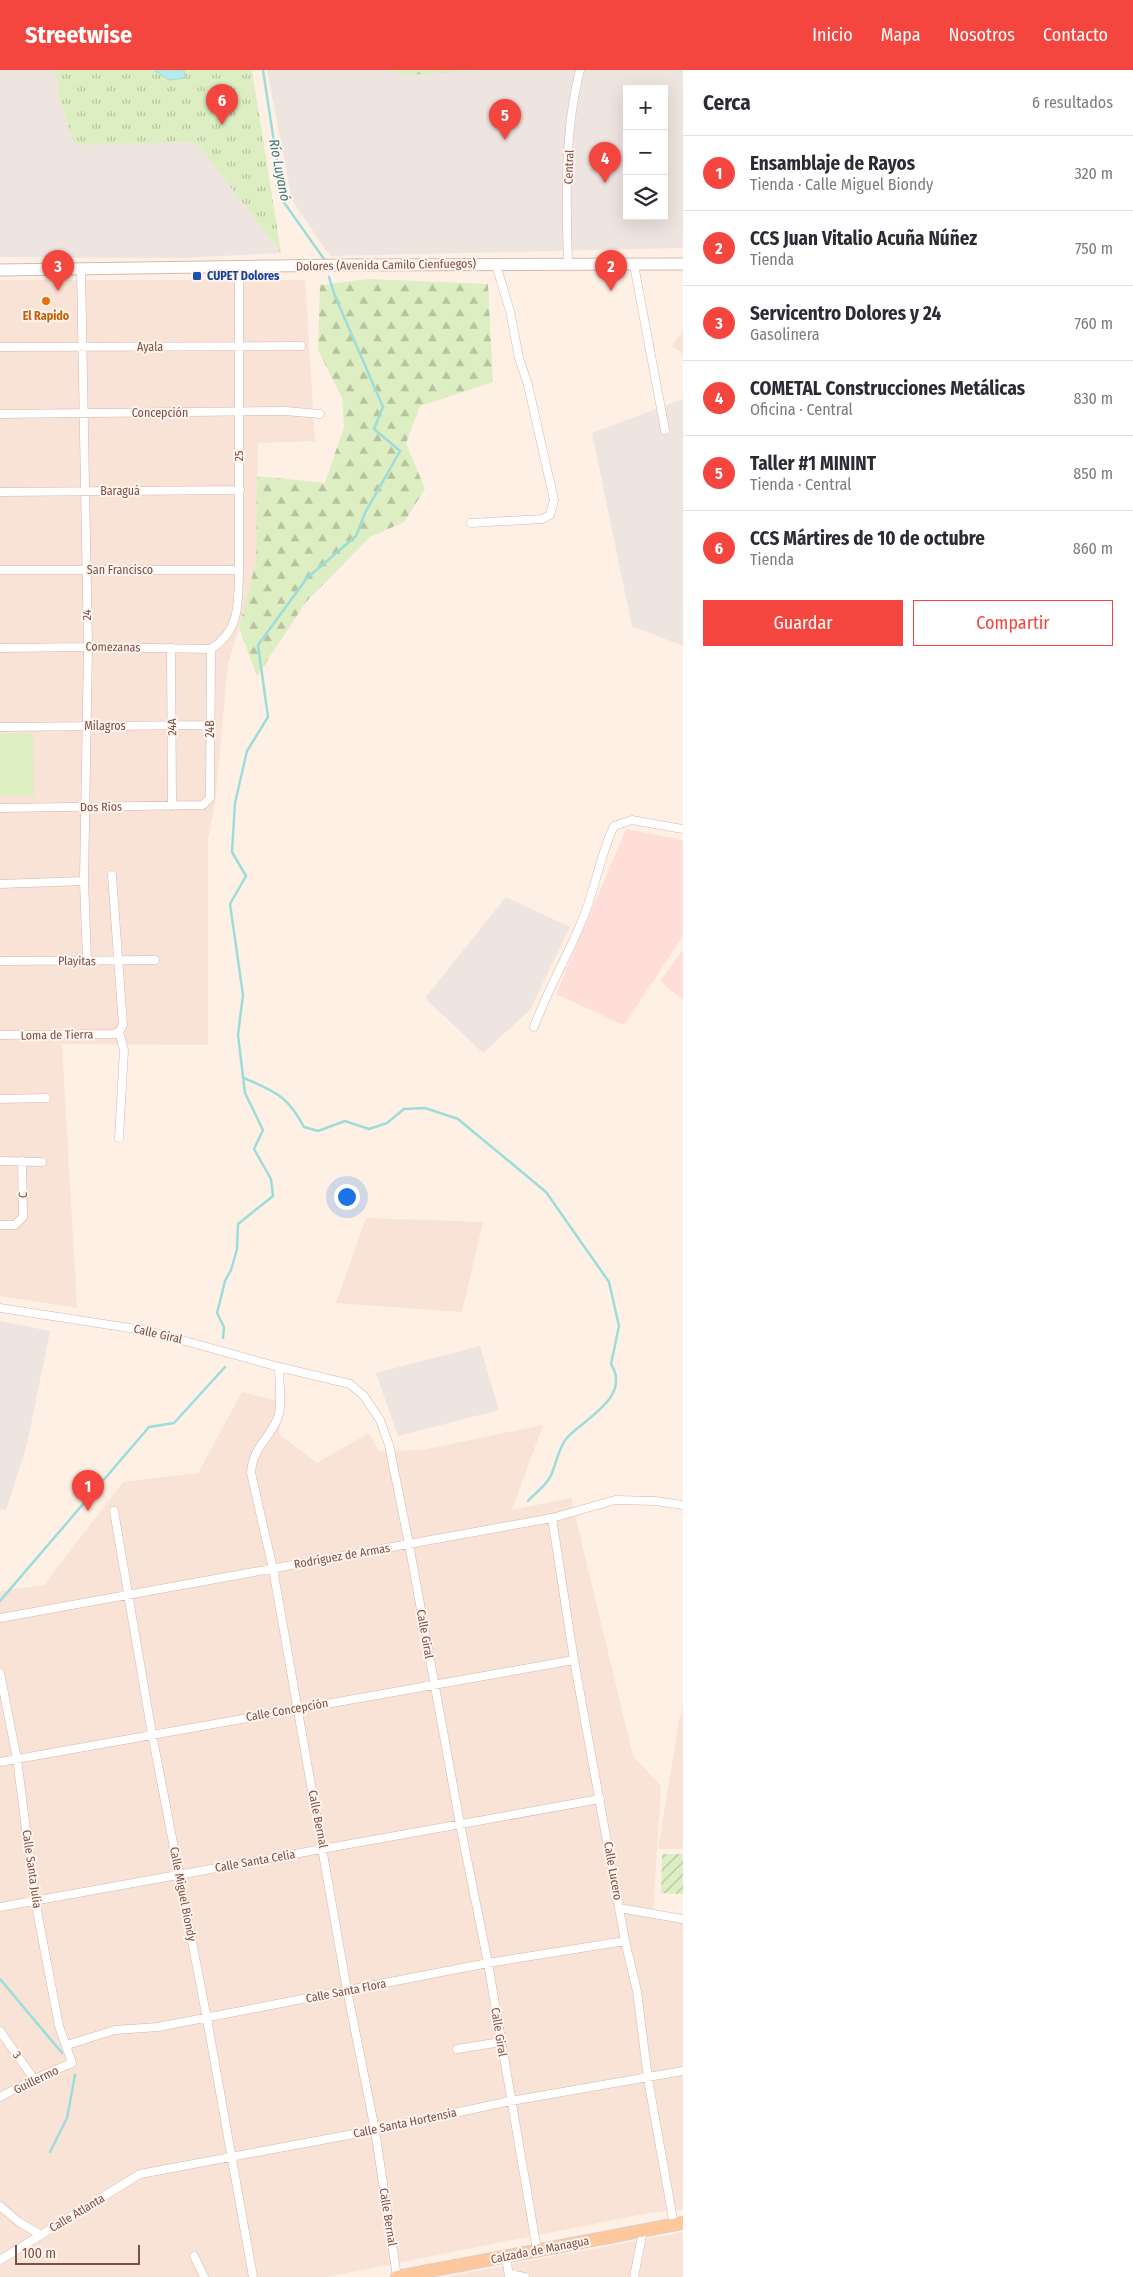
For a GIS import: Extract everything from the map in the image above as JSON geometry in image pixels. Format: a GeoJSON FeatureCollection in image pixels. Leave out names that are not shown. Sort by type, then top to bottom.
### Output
{"type":"FeatureCollection","features":[{"type":"Feature","properties":{"kind":"main road","name":"Dolores (Avenida Camilo Cienfuegos)"},"geometry":{"type":"LineString","coordinates":[[0,270],[496,264],[683,264]]}},
{"type":"Feature","properties":{"kind":"main road","name":"Calzada de Managua"},"geometry":{"type":"LineString","coordinates":[[397,2277],[679,2224]]}},
{"type":"Feature","properties":{"kind":"street","name":"Central"},"geometry":{"type":"LineString","coordinates":[[568,264],[567,219],[571,106],[580,70]]}},
{"type":"Feature","properties":{"kind":"street"},"geometry":{"type":"LineString","coordinates":[[472,523],[542,520],[550,515],[554,500],[528,385],[519,358],[510,311],[496,264]]}},
{"type":"Feature","properties":{"kind":"street"},"geometry":{"type":"LineString","coordinates":[[634,265],[665,430]]}},
{"type":"Feature","properties":{"kind":"street","name":"25"},"geometry":{"type":"LineString","coordinates":[[212,649],[224,641],[233,629],[238,597],[240,490],[239,267]]}},
{"type":"Feature","properties":{"kind":"street","name":"24"},"geometry":{"type":"LineString","coordinates":[[81,269],[84,347],[88,647],[84,880],[87,960]]}},
{"type":"Feature","properties":{"kind":"street","name":"Ayala"},"geometry":{"type":"LineString","coordinates":[[0,348],[301,346]]}},
{"type":"Feature","properties":{"kind":"street","name":"Concepción"},"geometry":{"type":"LineString","coordinates":[[0,414],[285,410],[320,414]]}},
{"type":"Feature","properties":{"kind":"street","name":"Baraguá"},"geometry":{"type":"LineString","coordinates":[[0,492],[240,490]]}},
{"type":"Feature","properties":{"kind":"street","name":"San Francisco"},"geometry":{"type":"LineString","coordinates":[[0,570],[239,570]]}},
{"type":"Feature","properties":{"kind":"street","name":"Comezanas"},"geometry":{"type":"LineString","coordinates":[[0,648],[212,649]]}},
{"type":"Feature","properties":{"kind":"street","name":"24A"},"geometry":{"type":"LineString","coordinates":[[170,648],[172,806]]}},
{"type":"Feature","properties":{"kind":"street","name":"24B"},"geometry":{"type":"LineString","coordinates":[[203,805],[210,798],[212,649]]}},
{"type":"Feature","properties":{"kind":"street","name":"Milagros"},"geometry":{"type":"LineString","coordinates":[[0,727],[210,724]]}},
{"type":"Feature","properties":{"kind":"street","name":"Dos Ríos"},"geometry":{"type":"LineString","coordinates":[[0,808],[203,805]]}},
{"type":"Feature","properties":{"kind":"street"},"geometry":{"type":"LineString","coordinates":[[534,1027],[554,978],[582,922],[607,840],[614,826],[632,820],[683,829]]}},
{"type":"Feature","properties":{"kind":"street"},"geometry":{"type":"LineString","coordinates":[[112,875],[122,1025],[117,1033],[124,1050],[120,1138]]}},
{"type":"Feature","properties":{"kind":"street"},"geometry":{"type":"LineString","coordinates":[[0,884],[84,880]]}},
{"type":"Feature","properties":{"kind":"street","name":"Playitas"},"geometry":{"type":"LineString","coordinates":[[0,961],[87,960],[118,962],[155,960]]}},
{"type":"Feature","properties":{"kind":"street","name":"Loma de Tierra"},"geometry":{"type":"LineString","coordinates":[[0,1035],[117,1033]]}},
{"type":"Feature","properties":{"kind":"street"},"geometry":{"type":"LineString","coordinates":[[0,1099],[46,1098]]}},
{"type":"Feature","properties":{"kind":"street"},"geometry":{"type":"LineString","coordinates":[[0,1161],[42,1162]]}},
{"type":"Feature","properties":{"kind":"street","name":"C"},"geometry":{"type":"LineString","coordinates":[[0,1225],[15,1225],[23,1217],[22,1161]]}},
{"type":"Feature","properties":{"kind":"street","name":"Calle Giral"},"geometry":{"type":"LineString","coordinates":[[0,1308],[149,1331],[279,1367],[350,1384],[364,1396],[380,1420],[389,1445],[409,1544],[460,1824],[488,1963],[537,2250]]}},
{"type":"Feature","properties":{"kind":"street","name":"Calle Bernal"},"geometry":{"type":"LineString","coordinates":[[279,1367],[279,1414],[257,1449],[252,1460],[251,1473],[273,1569],[324,1849],[347,1990],[375,2130],[397,2277]]}},
{"type":"Feature","properties":{"kind":"street","name":"Rodríguez de Armas"},"geometry":{"type":"LineString","coordinates":[[0,1618],[552,1518],[615,1500],[655,1501],[683,1505]]}},
{"type":"Feature","properties":{"kind":"street","name":"Calle Miguel Biondy"},"geometry":{"type":"LineString","coordinates":[[114,1510],[130,1594],[152,1734],[207,2019],[253,2277]]}},
{"type":"Feature","properties":{"kind":"street","name":"Calle Lucero"},"geometry":{"type":"LineString","coordinates":[[552,1518],[574,1660],[625,1941],[637,1991],[648,2079],[679,2224]]}},
{"type":"Feature","properties":{"kind":"street","name":"Calle Concepción"},"geometry":{"type":"LineString","coordinates":[[0,1762],[434,1683],[574,1660]]}},
{"type":"Feature","properties":{"kind":"street","name":"Calle Santa Julia"},"geometry":{"type":"LineString","coordinates":[[0,1673],[17,1759],[35,1900],[59,2026],[72,2063]]}},
{"type":"Feature","properties":{"kind":"street","name":"Calle Santa Celia"},"geometry":{"type":"LineString","coordinates":[[0,1907],[600,1799]]}},
{"type":"Feature","properties":{"kind":"street"},"geometry":{"type":"LineString","coordinates":[[620,1908],[683,1919]]}},
{"type":"Feature","properties":{"kind":"street","name":"Calle Santa Flora"},"geometry":{"type":"LineString","coordinates":[[67,2045],[115,2030],[158,2028],[488,1963],[625,1941]]}},
{"type":"Feature","properties":{"kind":"street","name":"3"},"geometry":{"type":"LineString","coordinates":[[0,2031],[34,2079]]}},
{"type":"Feature","properties":{"kind":"street"},"geometry":{"type":"LineString","coordinates":[[457,2049],[501,2042]]}},
{"type":"Feature","properties":{"kind":"street","name":"Guillermo"},"geometry":{"type":"LineString","coordinates":[[0,2097],[34,2079],[72,2063]]}},
{"type":"Feature","properties":{"kind":"street","name":"Calle Santa Hortensia"},"geometry":{"type":"LineString","coordinates":[[128,2181],[140,2174],[375,2130],[511,2101],[648,2079],[683,2071]]}},
{"type":"Feature","properties":{"kind":"street","name":"Calle Atlanta"},"geometry":{"type":"LineString","coordinates":[[0,2260],[128,2181]]}},
{"type":"Feature","properties":{"kind":"street"},"geometry":{"type":"LineString","coordinates":[[0,2206],[19,2222],[41,2235]]}},
{"type":"Feature","properties":{"kind":"street"},"geometry":{"type":"LineString","coordinates":[[634,2277],[643,2231]]}},
{"type":"Feature","properties":{"kind":"street"},"geometry":{"type":"LineString","coordinates":[[194,2256],[204,2277]]}},
{"type":"Feature","properties":{"kind":"street"},"geometry":{"type":"LineString","coordinates":[[506,2256],[509,2276],[525,2277]]}},
{"type":"Feature","properties":{"kind":"shaded area"},"geometry":{"type":"Polygon","coordinates":[[[0,70],[56,70],[58,93],[74,145],[196,142],[281,253],[182,258],[0,257],[0,70]]]}},
{"type":"Feature","properties":{"kind":"shaded area"},"geometry":{"type":"Polygon","coordinates":[[[267,70],[683,70],[683,248],[330,256],[292,200],[267,70]]]}},
{"type":"Feature","properties":{"kind":"shaded area"},"geometry":{"type":"Polygon","coordinates":[[[0,280],[305,280],[315,441],[258,443],[256,562],[247,602],[228,664],[215,803],[208,839],[208,1045],[62,1044],[77,1308],[0,1296],[0,280]]]}},
{"type":"Feature","properties":{"kind":"shaded area"},"geometry":{"type":"Polygon","coordinates":[[[683,330],[683,354],[672,346],[683,330]]]}},
{"type":"Feature","properties":{"kind":"shaded area"},"geometry":{"type":"Polygon","coordinates":[[[683,399],[683,646],[632,626],[592,433],[683,399]]]}},
{"type":"Feature","properties":{"kind":"shaded area"},"geometry":{"type":"Polygon","coordinates":[[[626,829],[683,840],[683,936],[624,1025],[556,994],[626,829]]]}},
{"type":"Feature","properties":{"kind":"shaded area"},"geometry":{"type":"Polygon","coordinates":[[[506,897],[570,927],[530,1010],[483,1053],[425,998],[506,897]]]}},
{"type":"Feature","properties":{"kind":"shaded area"},"geometry":{"type":"Polygon","coordinates":[[[683,950],[683,1000],[660,981],[683,950]]]}},
{"type":"Feature","properties":{"kind":"shaded area"},"geometry":{"type":"Polygon","coordinates":[[[366,1218],[483,1222],[462,1312],[336,1303],[366,1218]]]}},
{"type":"Feature","properties":{"kind":"shaded area"},"geometry":{"type":"Polygon","coordinates":[[[0,1321],[50,1331],[27,1444],[6,1510],[0,1509],[0,1321]]]}},
{"type":"Feature","properties":{"kind":"shaded area"},"geometry":{"type":"Polygon","coordinates":[[[480,1346],[499,1410],[398,1436],[376,1373],[480,1346]]]}},
{"type":"Feature","properties":{"kind":"shaded area"},"geometry":{"type":"Polygon","coordinates":[[[242,1392],[282,1402],[279,1434],[317,1463],[369,1433],[379,1451],[422,1450],[543,1425],[512,1510],[571,1498],[633,1756],[661,1786],[653,1912],[683,1920],[683,2209],[649,2213],[326,2277],[0,2277],[0,1591],[44,1585],[123,1482],[198,1473],[242,1392]]]}},
{"type":"Feature","properties":{"kind":"shaded area"},"geometry":{"type":"Polygon","coordinates":[[[683,1710],[683,1849],[658,1849],[679,1720],[683,1710]]]}},
{"type":"Feature","properties":{"kind":"shaded area"},"geometry":{"type":"Polygon","coordinates":[[[683,2232],[683,2277],[446,2277],[461,2274],[683,2232]]]}},
{"type":"Feature","properties":{"kind":"green space"},"geometry":{"type":"Polygon","coordinates":[[[56,70],[252,70],[281,253],[196,142],[74,145],[58,93],[56,70]]]}},
{"type":"Feature","properties":{"kind":"green space"},"geometry":{"type":"Polygon","coordinates":[[[387,70],[481,70],[407,75],[387,70]]]}},
{"type":"Feature","properties":{"kind":"green space"},"geometry":{"type":"Polygon","coordinates":[[[369,279],[488,284],[493,382],[420,406],[406,443],[425,489],[404,522],[370,537],[306,602],[257,676],[239,628],[256,562],[257,476],[325,483],[344,427],[342,398],[318,350],[320,285],[369,279]]]}},
{"type":"Feature","properties":{"kind":"green space"},"geometry":{"type":"Polygon","coordinates":[[[33,733],[34,796],[0,796],[0,734],[33,733]]]}},
{"type":"Feature","properties":{"kind":"green space"},"geometry":{"type":"Polygon","coordinates":[[[662,1854],[683,1854],[683,1894],[661,1893],[662,1854]]]}},
{"type":"Feature","properties":{"kind":"water"},"geometry":{"type":"Polygon","coordinates":[[[154,70],[184,70],[185,78],[169,80],[154,70]]]}},
{"type":"Feature","properties":{"kind":"waterway","name":"Río Luyanó"},"geometry":{"type":"LineString","coordinates":[[263,70],[283,201],[324,259]]}},
{"type":"Feature","properties":{"kind":"waterway"},"geometry":{"type":"LineString","coordinates":[[223,1338],[224,1327],[217,1313],[225,1281],[231,1270],[237,1249],[238,1224],[273,1196],[271,1179],[254,1149],[263,1130],[245,1093],[238,1035],[243,995],[230,904],[246,876],[232,852],[235,803],[247,751],[268,717],[258,645],[307,578],[356,536],[365,513],[400,451],[374,429],[383,407],[335,296],[329,277]]}},
{"type":"Feature","properties":{"kind":"waterway"},"geometry":{"type":"LineString","coordinates":[[244,1078],[272,1091],[286,1101],[304,1127],[318,1131],[345,1121],[369,1129],[387,1123],[404,1109],[425,1108],[458,1119],[546,1192],[609,1282],[619,1326],[611,1364],[616,1376],[615,1387],[603,1407],[566,1439],[549,1479],[528,1501]]}},
{"type":"Feature","properties":{"kind":"waterway"},"geometry":{"type":"LineString","coordinates":[[0,1601],[149,1427],[174,1423],[225,1367]]}},
{"type":"Feature","properties":{"kind":"waterway"},"geometry":{"type":"LineString","coordinates":[[0,1979],[62,2053]]}},
{"type":"Feature","properties":{"kind":"waterway"},"geometry":{"type":"LineString","coordinates":[[50,2152],[67,2118],[75,2075]]}},
{"type":"Feature","properties":{"kind":"place","name":"CCS Mártires de 10 de octubre"},"geometry":{"type":"Point","coordinates":[222,125]}},
{"type":"Feature","properties":{"kind":"place","name":"Taller #1 MININT"},"geometry":{"type":"Point","coordinates":[505,140]}},
{"type":"Feature","properties":{"kind":"place","name":"COMETAL Construcciones Metálicas"},"geometry":{"type":"Point","coordinates":[605,183]}},
{"type":"Feature","properties":{"kind":"place","name":"CUPET Dolores"},"geometry":{"type":"Point","coordinates":[197,276]}},
{"type":"Feature","properties":{"kind":"place","name":"Servicentro Dolores y 24"},"geometry":{"type":"Point","coordinates":[58,291]}},
{"type":"Feature","properties":{"kind":"place","name":"CCS Juan Vitalio Acuña Núñez"},"geometry":{"type":"Point","coordinates":[611,291]}},
{"type":"Feature","properties":{"kind":"place","name":"El Rapido"},"geometry":{"type":"Point","coordinates":[46,301]}},
{"type":"Feature","properties":{"kind":"place","name":"Ensamblaje de Rayos"},"geometry":{"type":"Point","coordinates":[88,1511]}}]}
